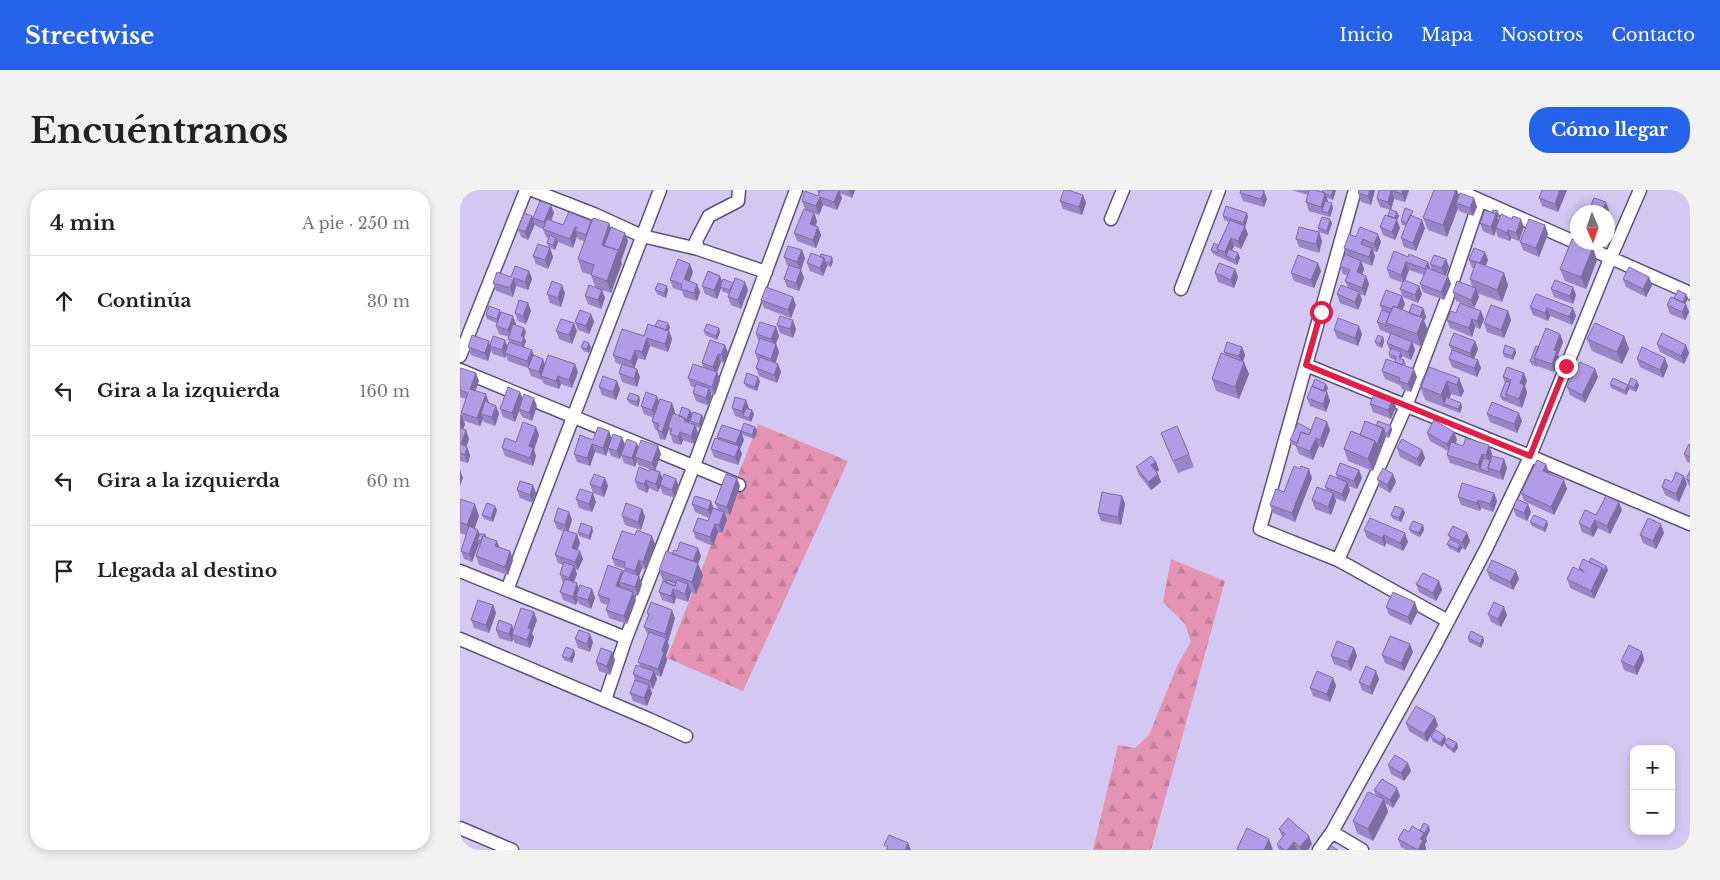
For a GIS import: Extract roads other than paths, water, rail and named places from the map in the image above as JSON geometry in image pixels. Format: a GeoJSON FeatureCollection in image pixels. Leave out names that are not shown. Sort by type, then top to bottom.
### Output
{"type":"FeatureCollection","features":[{"type":"Feature","properties":{"kind":"street"},"geometry":{"type":"LineString","coordinates":[[460,356],[526,190]]}},
{"type":"Feature","properties":{"kind":"street"},"geometry":{"type":"LineString","coordinates":[[532,190],[594,214],[642,236],[698,249],[766,272]]}},
{"type":"Feature","properties":{"kind":"street"},"geometry":{"type":"LineString","coordinates":[[507,590],[660,190]]}},
{"type":"Feature","properties":{"kind":"street"},"geometry":{"type":"LineString","coordinates":[[698,249],[696,240],[710,216],[738,201],[739,190]]}},
{"type":"Feature","properties":{"kind":"street"},"geometry":{"type":"LineString","coordinates":[[605,700],[626,638],[693,468],[796,190]]}},
{"type":"Feature","properties":{"kind":"street"},"geometry":{"type":"LineString","coordinates":[[1111,219],[1123,190]]}},
{"type":"Feature","properties":{"kind":"street"},"geometry":{"type":"LineString","coordinates":[[1181,289],[1219,190]]}},
{"type":"Feature","properties":{"kind":"street"},"geometry":{"type":"LineString","coordinates":[[1355,190],[1260,529],[1338,560],[1448,621]]}},
{"type":"Feature","properties":{"kind":"street"},"geometry":{"type":"LineString","coordinates":[[1457,190],[1690,293]]}},
{"type":"Feature","properties":{"kind":"street"},"geometry":{"type":"LineString","coordinates":[[1319,850],[1332,832],[1486,549],[1530,456],[1640,190]]}},
{"type":"Feature","properties":{"kind":"street"},"geometry":{"type":"LineString","coordinates":[[1338,560],[1406,406],[1446,301],[1480,200]]}},
{"type":"Feature","properties":{"kind":"street"},"geometry":{"type":"LineString","coordinates":[[1306,365],[1530,456],[1690,524]]}},
{"type":"Feature","properties":{"kind":"street"},"geometry":{"type":"LineString","coordinates":[[460,370],[693,468],[739,485]]}},
{"type":"Feature","properties":{"kind":"street"},"geometry":{"type":"LineString","coordinates":[[460,571],[626,638]]}},
{"type":"Feature","properties":{"kind":"street"},"geometry":{"type":"LineString","coordinates":[[460,640],[686,736]]}},
{"type":"Feature","properties":{"kind":"street"},"geometry":{"type":"LineString","coordinates":[[460,828],[512,850]]}},
{"type":"Feature","properties":{"kind":"street"},"geometry":{"type":"LineString","coordinates":[[1332,832],[1362,850]]}}]}
